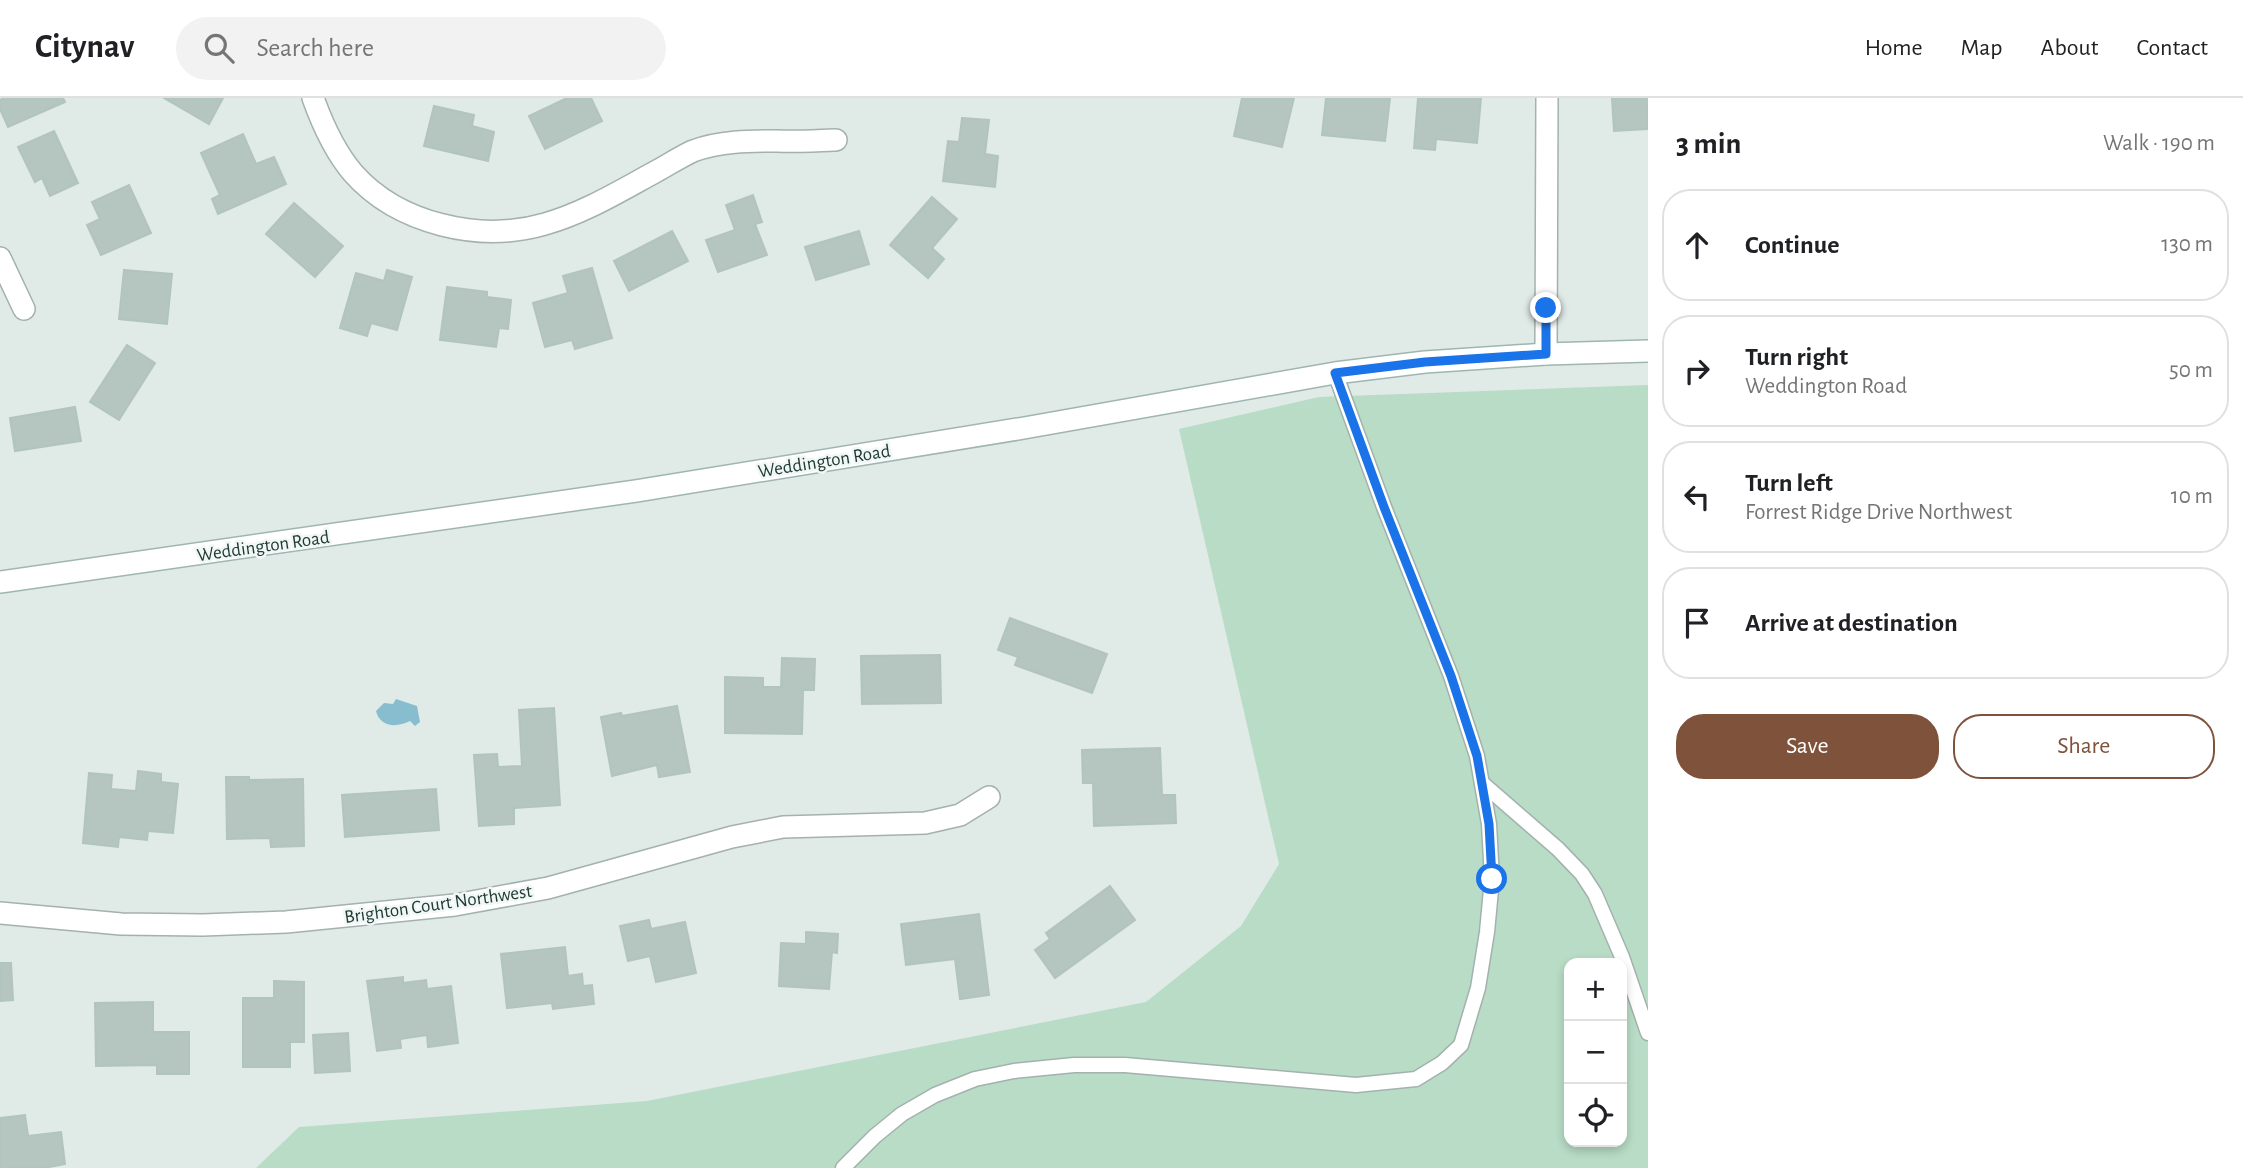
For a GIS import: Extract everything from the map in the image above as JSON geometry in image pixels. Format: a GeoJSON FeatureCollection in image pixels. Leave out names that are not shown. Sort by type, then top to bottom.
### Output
{"type":"FeatureCollection","features":[{"type":"Feature","properties":{"kind":"street"},"geometry":{"type":"LineString","coordinates":[[313,98],[323,125],[352,172],[375,193],[406,212],[438,225],[474,230],[513,231],[545,224],[599,202],[692,152],[716,145],[749,140],[836,140]]}},
{"type":"Feature","properties":{"kind":"street"},"geometry":{"type":"LineString","coordinates":[[1546,354],[1547,98]]}},
{"type":"Feature","properties":{"kind":"street"},"geometry":{"type":"LineString","coordinates":[[0,258],[24,309]]}},
{"type":"Feature","properties":{"kind":"street","name":"Weddington Road"},"geometry":{"type":"LineString","coordinates":[[0,582],[649,489],[1011,430],[1335,373],[1425,362],[1648,351]]}},
{"type":"Feature","properties":{"kind":"street","name":"Brighton Court Northwest"},"geometry":{"type":"LineString","coordinates":[[0,913],[121,924],[203,925],[286,922],[455,905],[548,888],[732,836],[783,827],[925,823],[960,815],[989,797]]}},
{"type":"Feature","properties":{"kind":"lane"},"geometry":{"type":"LineString","coordinates":[[844,1168],[875,1136],[913,1108],[975,1079],[1014,1071],[1074,1065],[1125,1065],[1356,1085],[1416,1079],[1442,1063],[1461,1045],[1478,988],[1492,879],[1489,824],[1477,756],[1451,676],[1384,507],[1335,373]]}},
{"type":"Feature","properties":{"kind":"lane"},"geometry":{"type":"LineString","coordinates":[[1482,783],[1558,849],[1582,874],[1595,894],[1622,957],[1648,1033]]}},
{"type":"Feature","properties":{"kind":"green space"},"geometry":{"type":"Polygon","coordinates":[[[1648,385],[1648,1168],[256,1168],[299,1127],[647,1101],[1146,1002],[1241,926],[1279,864],[1179,429],[1319,397],[1648,385]]]}},
{"type":"Feature","properties":{"kind":"water"},"geometry":{"type":"Polygon","coordinates":[[[396,699],[417,706],[420,722],[415,726],[410,721],[389,725],[381,720],[376,711],[384,703],[393,704],[396,699]]]}},
{"type":"Feature","properties":{"kind":"building"},"geometry":{"type":"Polygon","coordinates":[[[63,98],[65,102],[8,127],[0,109],[0,100],[63,98]]]}},
{"type":"Feature","properties":{"kind":"building"},"geometry":{"type":"Polygon","coordinates":[[[164,98],[223,98],[209,124],[164,98]]]}},
{"type":"Feature","properties":{"kind":"building"},"geometry":{"type":"Polygon","coordinates":[[[567,98],[591,98],[602,121],[545,149],[529,116],[567,98]]]}},
{"type":"Feature","properties":{"kind":"building"},"geometry":{"type":"Polygon","coordinates":[[[1242,98],[1294,98],[1282,147],[1234,136],[1242,98]]]}},
{"type":"Feature","properties":{"kind":"building"},"geometry":{"type":"Polygon","coordinates":[[[1326,98],[1390,98],[1385,141],[1322,135],[1326,98]]]}},
{"type":"Feature","properties":{"kind":"building"},"geometry":{"type":"Polygon","coordinates":[[[1418,98],[1481,98],[1477,143],[1436,139],[1435,150],[1414,148],[1418,98]]]}},
{"type":"Feature","properties":{"kind":"building"},"geometry":{"type":"Polygon","coordinates":[[[1612,98],[1648,98],[1648,129],[1614,131],[1612,98]]]}},
{"type":"Feature","properties":{"kind":"building"},"geometry":{"type":"Polygon","coordinates":[[[434,106],[474,115],[472,126],[494,132],[488,161],[424,146],[434,106]]]}},
{"type":"Feature","properties":{"kind":"building"},"geometry":{"type":"Polygon","coordinates":[[[962,118],[989,120],[985,154],[998,156],[995,187],[943,181],[948,141],[959,142],[962,118]]]}},
{"type":"Feature","properties":{"kind":"building"},"geometry":{"type":"Polygon","coordinates":[[[54,131],[78,183],[50,196],[42,178],[35,182],[18,147],[54,131]]]}},
{"type":"Feature","properties":{"kind":"building"},"geometry":{"type":"Polygon","coordinates":[[[243,134],[256,164],[274,157],[286,184],[218,214],[212,199],[220,195],[201,153],[243,134]]]}},
{"type":"Feature","properties":{"kind":"building"},"geometry":{"type":"Polygon","coordinates":[[[129,185],[151,233],[101,255],[87,225],[100,219],[92,202],[129,185]]]}},
{"type":"Feature","properties":{"kind":"building"},"geometry":{"type":"Polygon","coordinates":[[[753,195],[762,222],[755,224],[767,255],[718,272],[706,240],[735,230],[726,205],[753,195]]]}},
{"type":"Feature","properties":{"kind":"building"},"geometry":{"type":"Polygon","coordinates":[[[932,197],[957,219],[932,248],[944,259],[928,278],[890,245],[932,197]]]}},
{"type":"Feature","properties":{"kind":"building"},"geometry":{"type":"Polygon","coordinates":[[[294,203],[343,246],[315,277],[266,234],[294,203]]]}},
{"type":"Feature","properties":{"kind":"building"},"geometry":{"type":"Polygon","coordinates":[[[672,231],[688,261],[629,291],[614,261],[672,231]]]}},
{"type":"Feature","properties":{"kind":"building"},"geometry":{"type":"Polygon","coordinates":[[[859,231],[869,264],[816,280],[805,247],[859,231]]]}},
{"type":"Feature","properties":{"kind":"building"},"geometry":{"type":"Polygon","coordinates":[[[592,268],[612,338],[575,349],[572,340],[545,347],[533,303],[568,293],[563,276],[592,268]]]}},
{"type":"Feature","properties":{"kind":"building"},"geometry":{"type":"Polygon","coordinates":[[[124,270],[172,274],[167,324],[119,319],[124,270]]]}},
{"type":"Feature","properties":{"kind":"building"},"geometry":{"type":"Polygon","coordinates":[[[387,270],[412,277],[397,330],[371,323],[367,336],[340,328],[356,273],[384,281],[387,270]]]}},
{"type":"Feature","properties":{"kind":"building"},"geometry":{"type":"Polygon","coordinates":[[[447,287],[487,292],[487,297],[511,300],[508,329],[499,328],[496,347],[440,340],[447,287]]]}},
{"type":"Feature","properties":{"kind":"building"},"geometry":{"type":"Polygon","coordinates":[[[127,345],[155,363],[119,420],[90,402],[127,345]]]}},
{"type":"Feature","properties":{"kind":"building"},"geometry":{"type":"Polygon","coordinates":[[[75,407],[81,441],[15,451],[10,418],[75,407]]]}},
{"type":"Feature","properties":{"kind":"building"},"geometry":{"type":"Polygon","coordinates":[[[1010,618],[1107,654],[1092,693],[1015,665],[1018,657],[998,650],[1010,618]]]}},
{"type":"Feature","properties":{"kind":"building"},"geometry":{"type":"Polygon","coordinates":[[[940,655],[941,703],[862,704],[861,656],[940,655]]]}},
{"type":"Feature","properties":{"kind":"building"},"geometry":{"type":"Polygon","coordinates":[[[782,658],[815,659],[814,690],[803,690],[802,734],[725,733],[725,677],[763,678],[763,687],[781,687],[782,658]]]}},
{"type":"Feature","properties":{"kind":"building"},"geometry":{"type":"Polygon","coordinates":[[[677,706],[690,772],[659,777],[657,765],[612,776],[601,717],[677,706]]]}},
{"type":"Feature","properties":{"kind":"building"},"geometry":{"type":"Polygon","coordinates":[[[554,708],[560,805],[514,808],[514,824],[479,826],[474,755],[497,754],[498,767],[522,766],[519,710],[554,708]]]}},
{"type":"Feature","properties":{"kind":"building"},"geometry":{"type":"Polygon","coordinates":[[[1160,748],[1162,795],[1175,795],[1176,823],[1094,826],[1093,783],[1083,783],[1082,750],[1160,748]]]}},
{"type":"Feature","properties":{"kind":"building"},"geometry":{"type":"Polygon","coordinates":[[[138,771],[161,774],[161,782],[178,784],[173,833],[148,831],[147,840],[119,837],[118,847],[83,843],[89,773],[112,775],[111,789],[136,791],[138,771]]]}},
{"type":"Feature","properties":{"kind":"building"},"geometry":{"type":"Polygon","coordinates":[[[226,777],[249,777],[249,780],[303,779],[304,846],[271,847],[270,838],[227,839],[226,777]]]}},
{"type":"Feature","properties":{"kind":"building"},"geometry":{"type":"Polygon","coordinates":[[[436,789],[439,830],[345,837],[342,795],[436,789]]]}},
{"type":"Feature","properties":{"kind":"building"},"geometry":{"type":"Polygon","coordinates":[[[1110,886],[1135,920],[1055,978],[1035,950],[1050,939],[1046,933],[1110,886]]]}},
{"type":"Feature","properties":{"kind":"building"},"geometry":{"type":"Polygon","coordinates":[[[979,914],[989,995],[960,999],[955,959],[906,965],[901,924],[979,914]]]}},
{"type":"Feature","properties":{"kind":"building"},"geometry":{"type":"Polygon","coordinates":[[[649,920],[651,929],[685,922],[696,973],[656,982],[650,956],[628,961],[620,926],[649,920]]]}},
{"type":"Feature","properties":{"kind":"building"},"geometry":{"type":"Polygon","coordinates":[[[806,932],[838,934],[837,953],[832,952],[829,989],[779,986],[781,943],[806,944],[806,932]]]}},
{"type":"Feature","properties":{"kind":"building"},"geometry":{"type":"Polygon","coordinates":[[[565,947],[568,976],[582,974],[583,986],[592,985],[594,1004],[553,1009],[552,1003],[507,1008],[501,954],[565,947]]]}},
{"type":"Feature","properties":{"kind":"building"},"geometry":{"type":"Polygon","coordinates":[[[0,963],[11,963],[13,1000],[0,1001],[0,963]]]}},
{"type":"Feature","properties":{"kind":"building"},"geometry":{"type":"Polygon","coordinates":[[[403,977],[403,983],[426,980],[427,989],[451,986],[458,1043],[428,1047],[427,1035],[400,1039],[401,1048],[377,1051],[367,981],[403,977]]]}},
{"type":"Feature","properties":{"kind":"building"},"geometry":{"type":"Polygon","coordinates":[[[274,981],[304,982],[304,1042],[290,1042],[290,1067],[243,1067],[243,998],[274,998],[274,981]]]}},
{"type":"Feature","properties":{"kind":"building"},"geometry":{"type":"Polygon","coordinates":[[[153,1002],[153,1032],[189,1032],[189,1074],[157,1074],[157,1065],[96,1066],[95,1003],[153,1002]]]}},
{"type":"Feature","properties":{"kind":"building"},"geometry":{"type":"Polygon","coordinates":[[[348,1033],[350,1071],[315,1073],[313,1035],[348,1033]]]}},
{"type":"Feature","properties":{"kind":"building"},"geometry":{"type":"Polygon","coordinates":[[[25,1115],[28,1136],[61,1132],[65,1164],[44,1168],[0,1168],[0,1118],[25,1115]]]}},
{"type":"Feature","properties":{"kind":"route"},"geometry":{"type":"LineString","coordinates":[[1492,879],[1489,824],[1477,756],[1451,676],[1384,507],[1335,373],[1425,362],[1546,354],[1546,308]]}}]}
